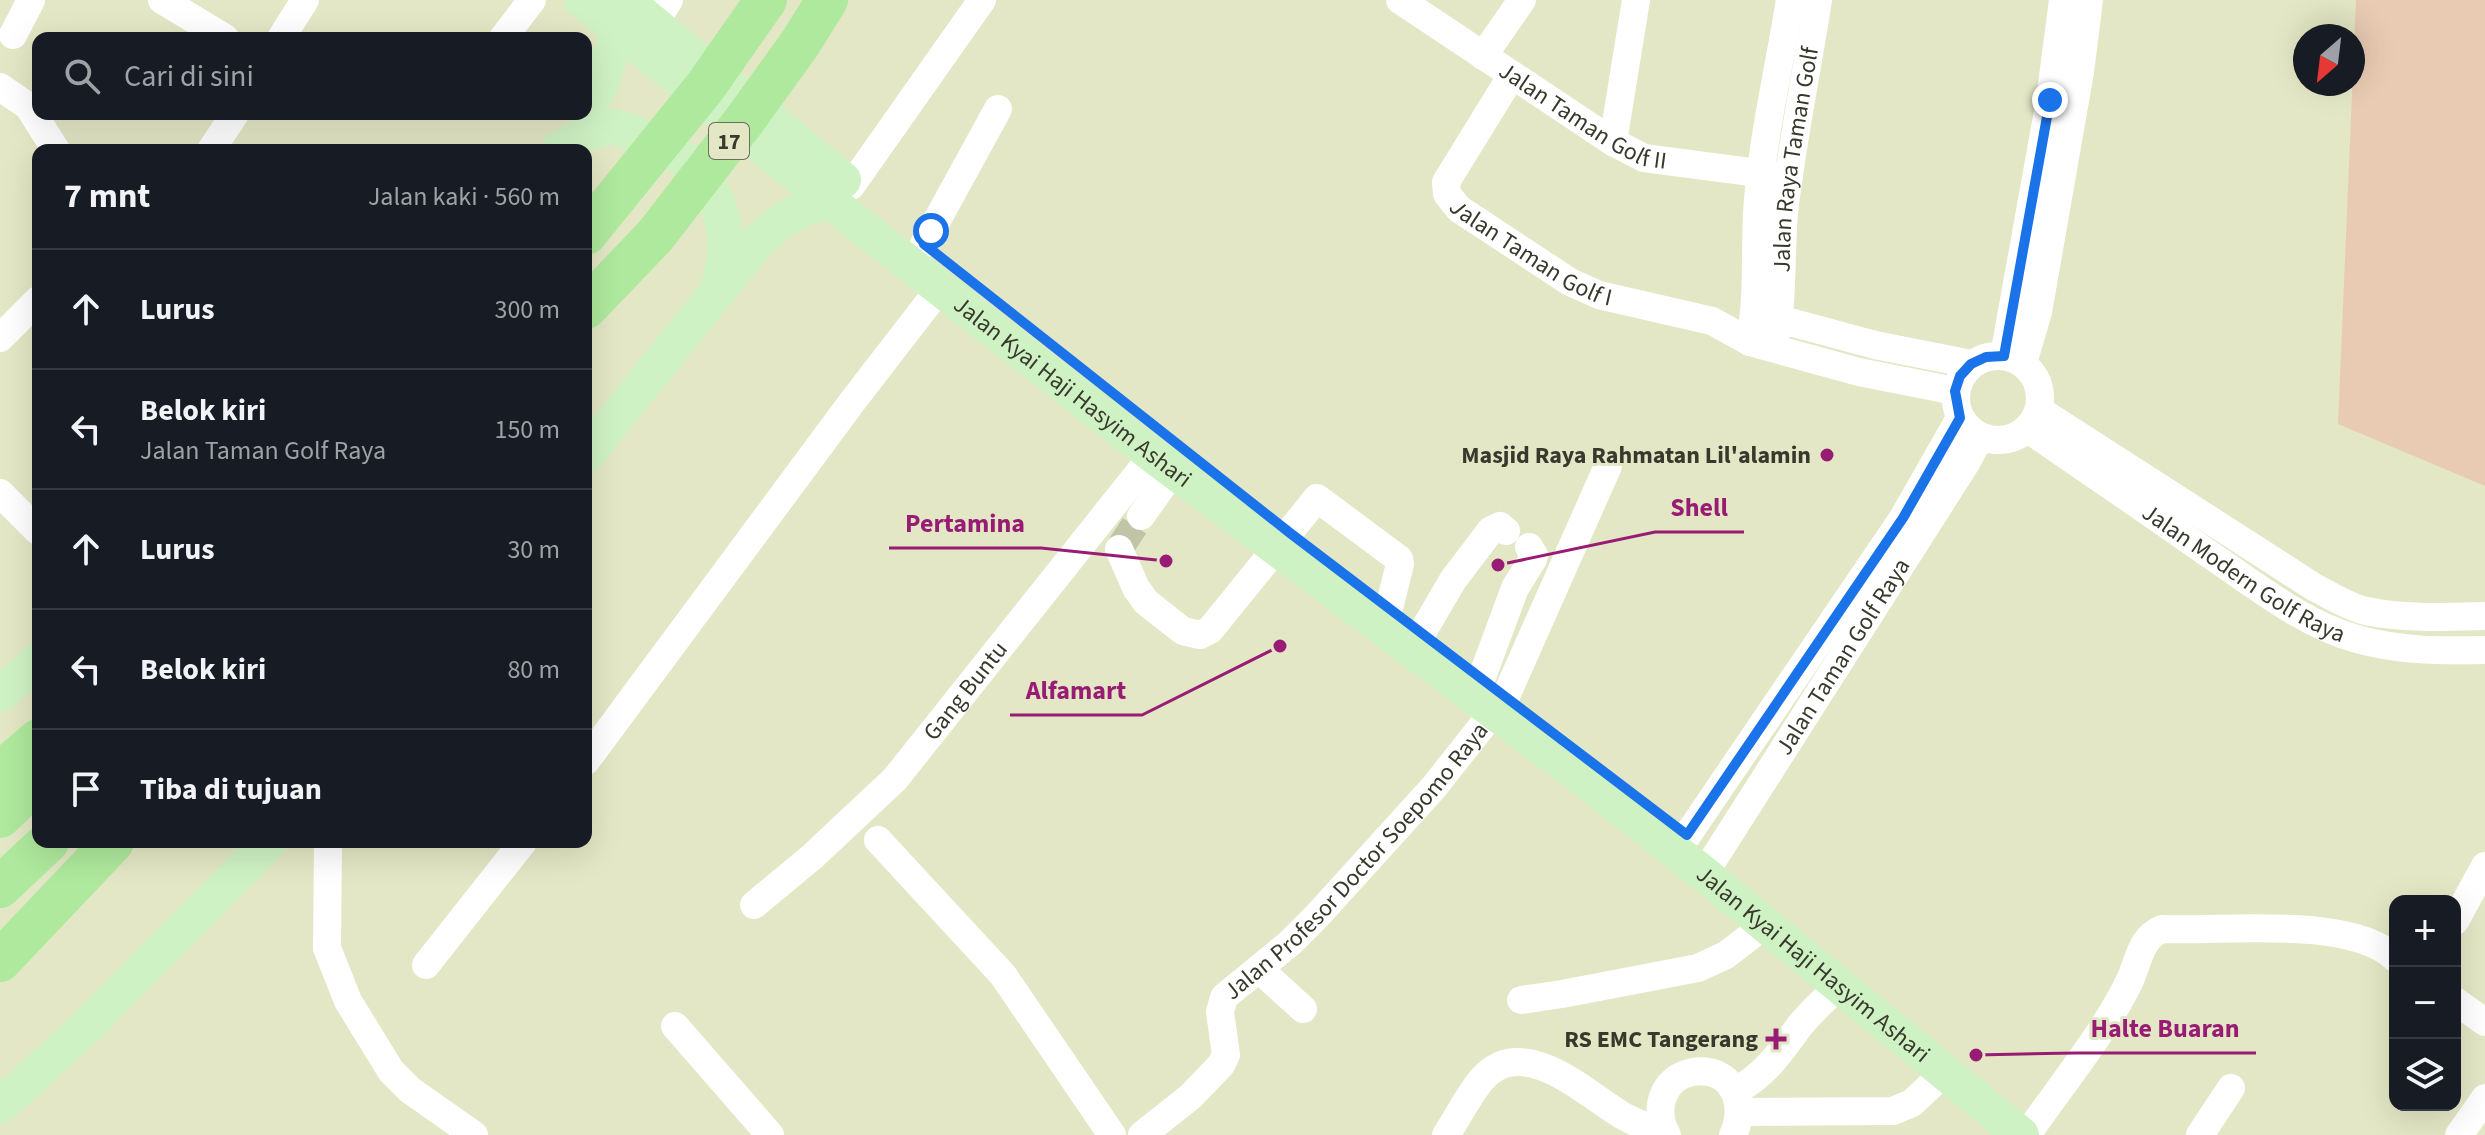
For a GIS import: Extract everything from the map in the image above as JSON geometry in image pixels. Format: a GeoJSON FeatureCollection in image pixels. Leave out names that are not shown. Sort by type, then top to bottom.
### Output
{"type":"FeatureCollection","features":[{"type":"Feature","properties":{"kind":"highway","name":"17"},"geometry":{"type":"LineString","coordinates":[[592,302],[655,236],[744,121],[827,0]]}},
{"type":"Feature","properties":{"kind":"highway","name":"17"},"geometry":{"type":"LineString","coordinates":[[599,219],[705,87],[763,6]]}},
{"type":"Feature","properties":{"kind":"highway"},"geometry":{"type":"LineString","coordinates":[[0,773],[32,745]]}},
{"type":"Feature","properties":{"kind":"highway"},"geometry":{"type":"LineString","coordinates":[[0,817],[32,787]]}},
{"type":"Feature","properties":{"kind":"highway"},"geometry":{"type":"LineString","coordinates":[[0,887],[42,848]]}},
{"type":"Feature","properties":{"kind":"highway"},"geometry":{"type":"LineString","coordinates":[[0,961],[107,848]]}},
{"type":"Feature","properties":{"kind":"main road","name":"Jalan Kyai Haji Hasyim Ashari"},"geometry":{"type":"LineString","coordinates":[[582,0],[622,15],[840,194],[924,244],[1171,460]]}},
{"type":"Feature","properties":{"kind":"main road","name":"Jalan Kyai Haji Hasyim Ashari"},"geometry":{"type":"LineString","coordinates":[[622,15],[662,12],[840,194],[940,288],[1494,695]]}},
{"type":"Feature","properties":{"kind":"main road"},"geometry":{"type":"LineString","coordinates":[[592,100],[601,84],[622,15]]}},
{"type":"Feature","properties":{"kind":"main road"},"geometry":{"type":"LineString","coordinates":[[562,144],[580,120]]}},
{"type":"Feature","properties":{"kind":"main road"},"geometry":{"type":"LineString","coordinates":[[568,144],[592,130],[613,127],[678,154],[702,175],[718,202],[726,232],[725,264],[716,293]]}},
{"type":"Feature","properties":{"kind":"main road"},"geometry":{"type":"LineString","coordinates":[[592,448],[758,241],[803,207],[840,194]]}},
{"type":"Feature","properties":{"kind":"main road","name":"Jalan Kyai Haji Hasyim Ashari"},"geometry":{"type":"LineString","coordinates":[[1283,542],[1389,608],[1422,633],[1494,695],[1709,866],[2033,1132]]}},
{"type":"Feature","properties":{"kind":"main road"},"geometry":{"type":"LineString","coordinates":[[0,694],[32,666]]}},
{"type":"Feature","properties":{"kind":"main road"},"geometry":{"type":"LineString","coordinates":[[0,1106],[84,1029],[263,848]]}},
{"type":"Feature","properties":{"kind":"main road","name":"Jalan Kyai Haji Hasyim Ashari"},"geometry":{"type":"LineString","coordinates":[[1709,866],[1765,925],[1939,1078],[2033,1132]]}},
{"type":"Feature","properties":{"kind":"street"},"geometry":{"type":"LineString","coordinates":[[13,35],[31,0]]}},
{"type":"Feature","properties":{"kind":"street"},"geometry":{"type":"LineString","coordinates":[[162,0],[215,32]]}},
{"type":"Feature","properties":{"kind":"street"},"geometry":{"type":"LineString","coordinates":[[285,32],[305,0]]}},
{"type":"Feature","properties":{"kind":"street"},"geometry":{"type":"LineString","coordinates":[[508,32],[532,0]]}},
{"type":"Feature","properties":{"kind":"street"},"geometry":{"type":"LineString","coordinates":[[840,194],[982,0]]}},
{"type":"Feature","properties":{"kind":"street","name":"Jalan Taman Golf II"},"geometry":{"type":"LineString","coordinates":[[1400,0],[1613,142],[1644,158],[1775,176]]}},
{"type":"Feature","properties":{"kind":"street"},"geometry":{"type":"LineString","coordinates":[[1483,56],[1522,0]]}},
{"type":"Feature","properties":{"kind":"street"},"geometry":{"type":"LineString","coordinates":[[1613,142],[1636,0]]}},
{"type":"Feature","properties":{"kind":"street","name":"Jalan Raya Taman Golf"},"geometry":{"type":"LineString","coordinates":[[1775,176],[1790,0]]}},
{"type":"Feature","properties":{"kind":"street","name":"Jalan Raya Taman Golf"},"geometry":{"type":"LineString","coordinates":[[1762,345],[1768,316],[1757,213],[1775,176],[1818,0]]}},
{"type":"Feature","properties":{"kind":"street"},"geometry":{"type":"LineString","coordinates":[[2013,359],[2063,0]]}},
{"type":"Feature","properties":{"kind":"street"},"geometry":{"type":"LineString","coordinates":[[2013,359],[2038,312],[2080,72],[2089,0]]}},
{"type":"Feature","properties":{"kind":"street","name":"Jalan Taman Golf I"},"geometry":{"type":"LineString","coordinates":[[1512,75],[1446,182],[1447,194],[1459,209],[1570,282],[1599,295],[1712,321],[1762,345]]}},
{"type":"Feature","properties":{"kind":"street"},"geometry":{"type":"LineString","coordinates":[[0,87],[28,106],[32,112]]}},
{"type":"Feature","properties":{"kind":"street"},"geometry":{"type":"LineString","coordinates":[[924,244],[998,109]]}},
{"type":"Feature","properties":{"kind":"street"},"geometry":{"type":"LineString","coordinates":[[37,120],[52,144]]}},
{"type":"Feature","properties":{"kind":"street"},"geometry":{"type":"LineString","coordinates":[[215,144],[231,120]]}},
{"type":"Feature","properties":{"kind":"street"},"geometry":{"type":"LineString","coordinates":[[592,753],[940,288]]}},
{"type":"Feature","properties":{"kind":"street"},"geometry":{"type":"LineString","coordinates":[[0,338],[32,306]]}},
{"type":"Feature","properties":{"kind":"street"},"geometry":{"type":"LineString","coordinates":[[1768,316],[1897,349],[1971,364]]}},
{"type":"Feature","properties":{"kind":"street","name":"Jalan Taman Golf I"},"geometry":{"type":"LineString","coordinates":[[1712,321],[1768,316]]}},
{"type":"Feature","properties":{"kind":"street"},"geometry":{"type":"LineString","coordinates":[[1762,345],[1891,378],[1965,415],[2005,440],[2033,419],[2040,392],[2035,376],[2013,359],[1986,357],[1971,364],[1960,376],[1965,415]]}},
{"type":"Feature","properties":{"kind":"street"},"geometry":{"type":"LineString","coordinates":[[1891,378],[1897,349]]}},
{"type":"Feature","properties":{"kind":"street","name":"Jalan Taman Golf Raya"},"geometry":{"type":"LineString","coordinates":[[1681,844],[1903,518],[1965,415]]}},
{"type":"Feature","properties":{"kind":"street","name":"Jalan Taman Golf Raya"},"geometry":{"type":"LineString","coordinates":[[1709,866],[1966,463],[1965,415]]}},
{"type":"Feature","properties":{"kind":"street","name":"Jalan Modern Golf Raya"},"geometry":{"type":"LineString","coordinates":[[2033,419],[2339,600],[2364,610],[2432,617],[2485,616]]}},
{"type":"Feature","properties":{"kind":"street","name":"Jalan Modern Golf Raya"},"geometry":{"type":"LineString","coordinates":[[2033,419],[2279,602],[2325,626],[2381,645],[2439,651],[2485,650]]}},
{"type":"Feature","properties":{"kind":"street"},"geometry":{"type":"LineString","coordinates":[[1141,516],[1171,460]]}},
{"type":"Feature","properties":{"kind":"street","name":"Gang Buntu"},"geometry":{"type":"LineString","coordinates":[[754,905],[813,856],[895,779],[1171,460]]}},
{"type":"Feature","properties":{"kind":"street"},"geometry":{"type":"LineString","coordinates":[[1494,695],[1608,466]]}},
{"type":"Feature","properties":{"kind":"street"},"geometry":{"type":"LineString","coordinates":[[0,493],[32,525]]}},
{"type":"Feature","properties":{"kind":"street"},"geometry":{"type":"LineString","coordinates":[[1422,633],[1453,580],[1491,530],[1500,526],[1518,539],[1534,555],[1515,588],[1494,695]]}},
{"type":"Feature","properties":{"kind":"street"},"geometry":{"type":"LineString","coordinates":[[1119,549],[1136,588],[1146,602],[1183,631],[1200,635],[1210,630],[1283,542]]}},
{"type":"Feature","properties":{"kind":"street","name":"Jalan Profesor Doctor Soepomo Raya"},"geometry":{"type":"LineString","coordinates":[[1142,1135],[1190,1097],[1221,1065],[1226,1055],[1220,1012],[1224,997],[1290,943],[1317,916],[1434,787],[1494,695]]}},
{"type":"Feature","properties":{"kind":"street"},"geometry":{"type":"LineString","coordinates":[[878,840],[1003,975],[1112,1135]]}},
{"type":"Feature","properties":{"kind":"street"},"geometry":{"type":"LineString","coordinates":[[328,848],[327,948],[348,1001],[391,1071],[410,1090],[474,1135]]}},
{"type":"Feature","properties":{"kind":"street"},"geometry":{"type":"LineString","coordinates":[[426,965],[518,848]]}},
{"type":"Feature","properties":{"kind":"street"},"geometry":{"type":"LineString","coordinates":[[2461,910],[2485,866]]}},
{"type":"Feature","properties":{"kind":"street"},"geometry":{"type":"LineString","coordinates":[[1521,1000],[1698,968],[1726,955],[1765,925]]}},
{"type":"Feature","properties":{"kind":"street"},"geometry":{"type":"LineString","coordinates":[[2033,1132],[2129,982],[2151,933],[2162,929],[2339,933],[2384,947],[2389,952]]}},
{"type":"Feature","properties":{"kind":"street"},"geometry":{"type":"LineString","coordinates":[[1259,969],[1303,1009]]}},
{"type":"Feature","properties":{"kind":"street"},"geometry":{"type":"LineString","coordinates":[[1742,1112],[1761,1074],[1787,1046],[1807,1036],[1842,990]]}},
{"type":"Feature","properties":{"kind":"street"},"geometry":{"type":"LineString","coordinates":[[2461,1005],[2485,1022]]}},
{"type":"Feature","properties":{"kind":"street"},"geometry":{"type":"LineString","coordinates":[[675,1026],[770,1135]]}},
{"type":"Feature","properties":{"kind":"street"},"geometry":{"type":"LineString","coordinates":[[1446,1135],[1484,1078],[1496,1069],[1513,1064],[1534,1065],[1557,1072],[1619,1114],[1666,1134]]}},
{"type":"Feature","properties":{"kind":"street"},"geometry":{"type":"LineString","coordinates":[[1666,1134],[1660,1118],[1660,1102],[1667,1088],[1679,1077],[1694,1072],[1709,1072],[1724,1079],[1742,1112],[1787,1135]]}},
{"type":"Feature","properties":{"kind":"street"},"geometry":{"type":"LineString","coordinates":[[1742,1112],[1893,1111],[1912,1103],[1939,1078]]}},
{"type":"Feature","properties":{"kind":"street"},"geometry":{"type":"LineString","coordinates":[[2200,1135],[2231,1088]]}},
{"type":"Feature","properties":{"kind":"street"},"geometry":{"type":"LineString","coordinates":[[2471,1128],[2485,1098]]}},
{"type":"Feature","properties":{"kind":"street"},"geometry":{"type":"LineString","coordinates":[[1887,1135],[1902,1109]]}},
{"type":"Feature","properties":{"kind":"shaded area"},"geometry":{"type":"Polygon","coordinates":[[[2356,0],[2485,0],[2485,486],[2338,424],[2352,96],[2365,96],[2365,24],[2355,24],[2356,0]]]}},
{"type":"Feature","properties":{"kind":"tunnel"},"geometry":{"type":"LineString","coordinates":[[1119,549],[1141,516]]}},
{"type":"Feature","properties":{"kind":"place","name":"Masjid Raya Rahmatan Lil'alamin"},"geometry":{"type":"Point","coordinates":[1827,455]}},
{"type":"Feature","properties":{"kind":"place","name":"Pertamina"},"geometry":{"type":"Point","coordinates":[1166,561]}},
{"type":"Feature","properties":{"kind":"place","name":"Shell"},"geometry":{"type":"Point","coordinates":[1498,565]}},
{"type":"Feature","properties":{"kind":"place","name":"Alfamart"},"geometry":{"type":"Point","coordinates":[1280,646]}},
{"type":"Feature","properties":{"kind":"place","name":"RS EMC Tangerang"},"geometry":{"type":"Point","coordinates":[1776,1039]}},
{"type":"Feature","properties":{"kind":"place","name":"Halte Buaran"},"geometry":{"type":"Point","coordinates":[1976,1055]}},
{"type":"Feature","properties":{"kind":"route"},"geometry":{"type":"LineString","coordinates":[[931,231],[924,244],[1290,533],[1687,835],[1903,518],[1960,418],[1955,405],[1960,376],[1971,364],[1986,357],[2004,356],[2050,100]]}}]}
